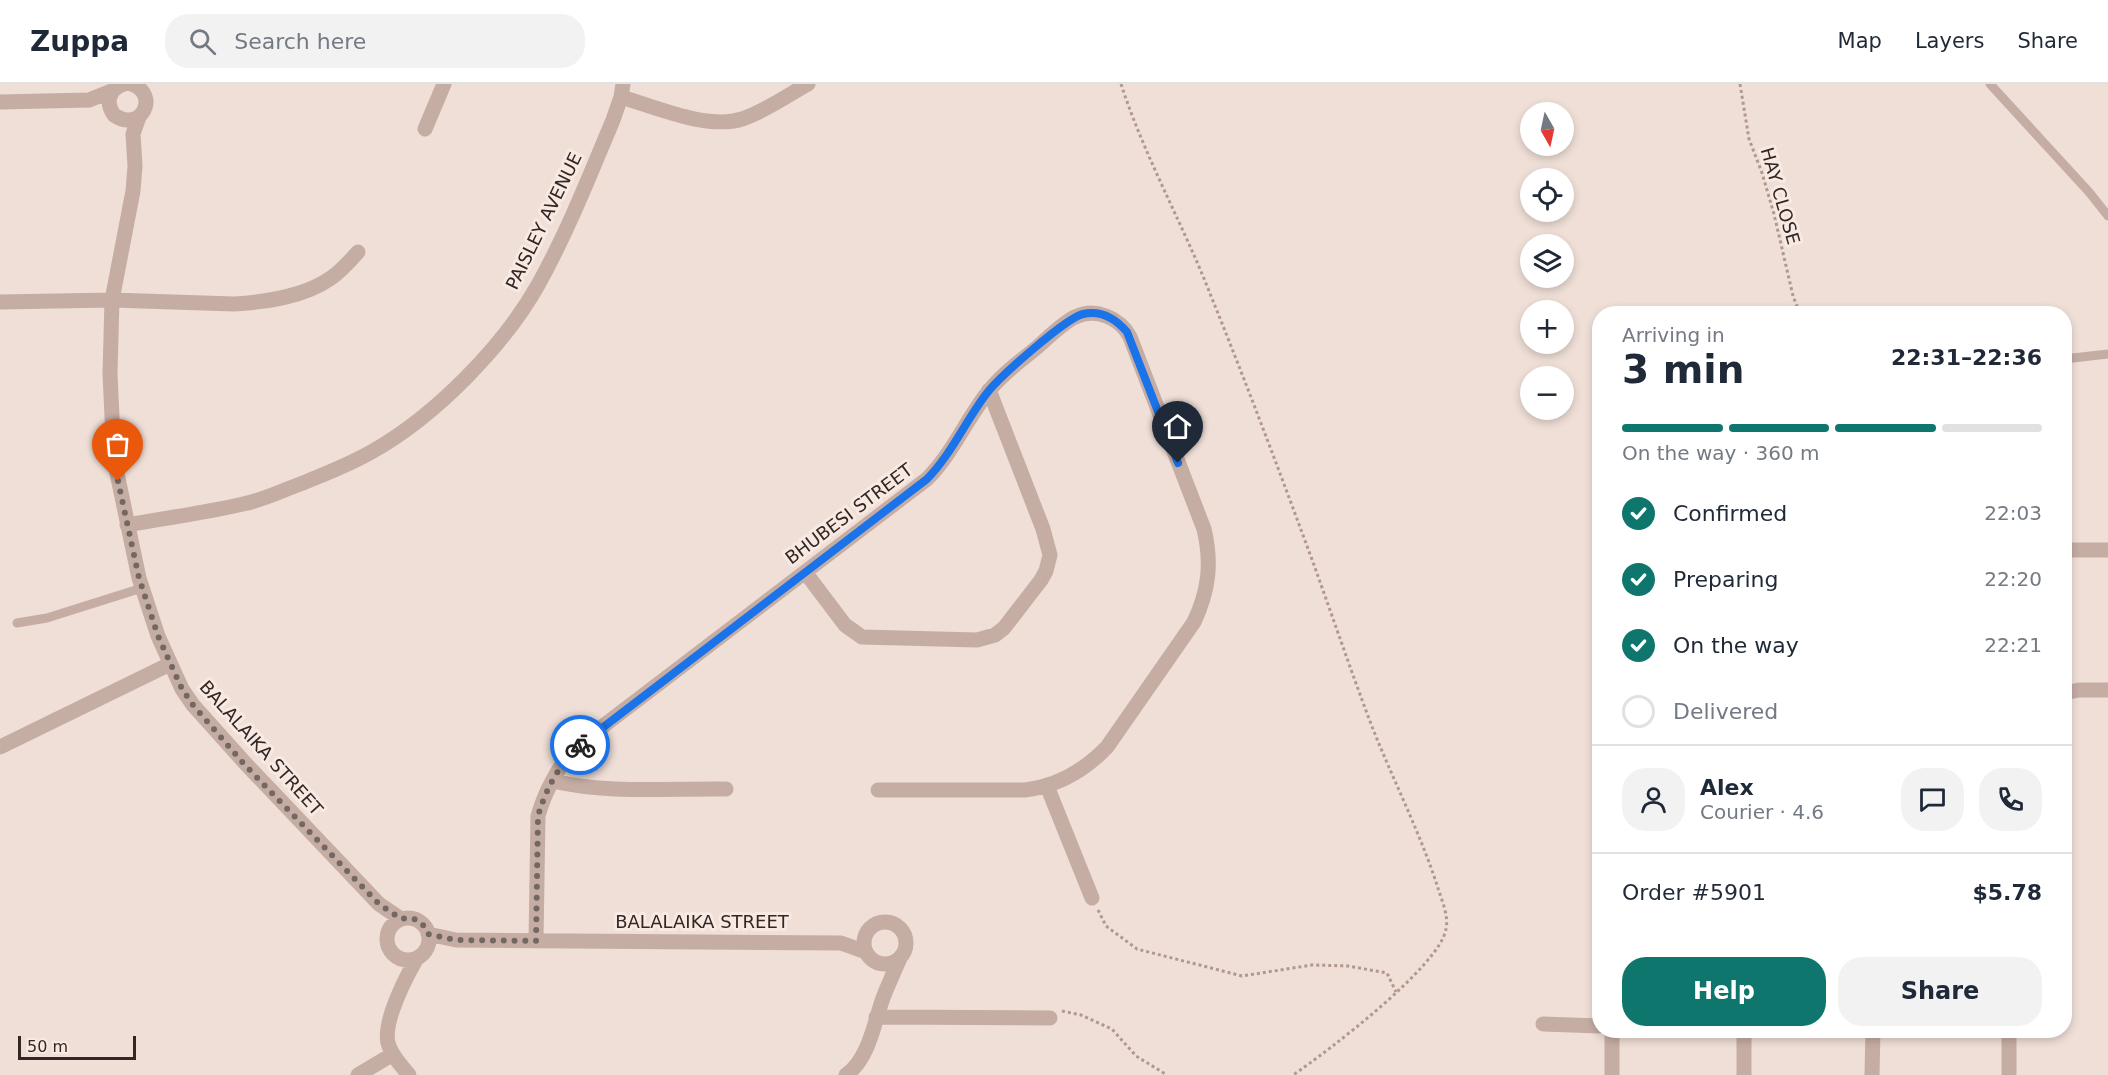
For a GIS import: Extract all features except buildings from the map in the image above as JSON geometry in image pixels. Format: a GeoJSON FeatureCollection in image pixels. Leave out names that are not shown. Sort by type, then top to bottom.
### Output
{"type":"FeatureCollection","features":[{"type":"Feature","properties":{"kind":"street"},"geometry":{"type":"LineString","coordinates":[[131,84],[142,90],[146,101]]}},
{"type":"Feature","properties":{"kind":"street"},"geometry":{"type":"LineString","coordinates":[[146,101],[153,84]]}},
{"type":"Feature","properties":{"kind":"street"},"geometry":{"type":"LineString","coordinates":[[425,129],[444,84]]}},
{"type":"Feature","properties":{"kind":"street"},"geometry":{"type":"LineString","coordinates":[[622,90],[707,122],[722,122],[745,118],[808,84]]}},
{"type":"Feature","properties":{"kind":"street"},"geometry":{"type":"LineString","coordinates":[[0,102],[89,100],[119,87]]}},
{"type":"Feature","properties":{"kind":"street"},"geometry":{"type":"LineString","coordinates":[[119,87],[109,101],[117,116],[133,134]]}},
{"type":"Feature","properties":{"kind":"street","name":"PAISLEY AVENUE"},"geometry":{"type":"LineString","coordinates":[[127,525],[244,504],[338,469],[392,440],[454,390],[501,338],[537,286],[603,145],[622,90]]}},
{"type":"Feature","properties":{"kind":"street"},"geometry":{"type":"LineString","coordinates":[[89,100],[131,121],[139,117]]}},
{"type":"Feature","properties":{"kind":"street","name":"BALALAIKA STREET"},"geometry":{"type":"LineString","coordinates":[[146,101],[133,134],[135,166],[133,191],[112,300],[110,374],[114,459],[142,588],[170,664],[193,705],[218,735],[379,904],[401,919]]}},
{"type":"Feature","properties":{"kind":"street"},"geometry":{"type":"LineString","coordinates":[[0,302],[112,300],[252,303],[317,286],[333,277],[358,252]]}},
{"type":"Feature","properties":{"kind":"street","name":"BHUBESI STREET"},"geometry":{"type":"LineString","coordinates":[[536,941],[538,816],[566,758],[578,746],[927,479],[989,390],[1003,375],[1072,318],[1094,313],[1108,316],[1118,322],[1127,332],[1136,351],[1204,530],[1208,546],[1209,575],[1203,603],[1186,635],[1101,753],[1066,780],[1025,790],[878,790]]}},
{"type":"Feature","properties":{"kind":"street"},"geometry":{"type":"LineString","coordinates":[[805,572],[845,625],[862,637],[977,640],[995,635],[1004,628],[1041,580],[1050,555],[1043,529],[989,390]]}},
{"type":"Feature","properties":{"kind":"street"},"geometry":{"type":"LineString","coordinates":[[2072,550],[2108,550]]}},
{"type":"Feature","properties":{"kind":"street"},"geometry":{"type":"LineString","coordinates":[[0,747],[170,664]]}},
{"type":"Feature","properties":{"kind":"street"},"geometry":{"type":"LineString","coordinates":[[2072,691],[2108,690]]}},
{"type":"Feature","properties":{"kind":"street"},"geometry":{"type":"LineString","coordinates":[[553,781],[582,786],[618,788],[726,789]]}},
{"type":"Feature","properties":{"kind":"street"},"geometry":{"type":"LineString","coordinates":[[1047,786],[1092,898]]}},
{"type":"Feature","properties":{"kind":"street","name":"BALALAIKA STREET"},"geometry":{"type":"LineString","coordinates":[[379,904],[387,934]]}},
{"type":"Feature","properties":{"kind":"street"},"geometry":{"type":"LineString","coordinates":[[408,1075],[388,1044],[388,1029],[401,986],[424,947],[423,925],[418,920],[401,919],[394,922],[387,934],[388,947],[398,957],[406,960],[424,947]]}},
{"type":"Feature","properties":{"kind":"street"},"geometry":{"type":"LineString","coordinates":[[846,1075],[863,1057],[884,995],[907,944],[900,928],[885,922],[877,924],[868,933],[864,942],[866,952],[874,961],[881,964],[891,964],[900,958]]}},
{"type":"Feature","properties":{"kind":"street","name":"BALALAIKA STREET"},"geometry":{"type":"LineString","coordinates":[[841,943],[868,933]]}},
{"type":"Feature","properties":{"kind":"street","name":"BALALAIKA STREET"},"geometry":{"type":"LineString","coordinates":[[424,947],[456,940],[841,943],[866,952]]}},
{"type":"Feature","properties":{"kind":"street"},"geometry":{"type":"LineString","coordinates":[[398,957],[401,986]]}},
{"type":"Feature","properties":{"kind":"street"},"geometry":{"type":"LineString","coordinates":[[881,964],[884,995]]}},
{"type":"Feature","properties":{"kind":"street"},"geometry":{"type":"LineString","coordinates":[[876,1017],[1050,1018]]}},
{"type":"Feature","properties":{"kind":"street"},"geometry":{"type":"LineString","coordinates":[[1543,1024],[1592,1026]]}},
{"type":"Feature","properties":{"kind":"street"},"geometry":{"type":"LineString","coordinates":[[1612,1038],[1612,1075]]}},
{"type":"Feature","properties":{"kind":"street"},"geometry":{"type":"LineString","coordinates":[[1744,1038],[1744,1075]]}},
{"type":"Feature","properties":{"kind":"street"},"geometry":{"type":"LineString","coordinates":[[1872,1075],[1873,1038]]}},
{"type":"Feature","properties":{"kind":"street"},"geometry":{"type":"LineString","coordinates":[[2008,1075],[2009,1038]]}},
{"type":"Feature","properties":{"kind":"street"},"geometry":{"type":"LineString","coordinates":[[358,1075],[393,1054]]}},
{"type":"Feature","properties":{"kind":"lane"},"geometry":{"type":"LineString","coordinates":[[1990,84],[2089,192],[2108,216]]}},
{"type":"Feature","properties":{"kind":"lane"},"geometry":{"type":"LineString","coordinates":[[2072,358],[2108,354]]}},
{"type":"Feature","properties":{"kind":"lane"},"geometry":{"type":"LineString","coordinates":[[18,623],[47,618],[142,588]]}},
{"type":"Feature","properties":{"kind":"path"},"geometry":{"type":"LineString","coordinates":[[1121,84],[1147,155],[1212,298],[1313,562],[1371,725],[1444,906],[1447,926],[1442,941],[1424,967],[1314,1061],[1293,1075]]}},
{"type":"Feature","properties":{"kind":"path","name":"HAY CLOSE"},"geometry":{"type":"LineString","coordinates":[[1740,84],[1749,139],[1768,194],[1792,296],[1796,306]]}},
{"type":"Feature","properties":{"kind":"path"},"geometry":{"type":"LineString","coordinates":[[1092,898],[1106,926],[1137,949],[1242,975],[1312,965],[1348,966],[1387,973],[1396,993]]}},
{"type":"Feature","properties":{"kind":"path"},"geometry":{"type":"LineString","coordinates":[[1050,1018],[1061,1010],[1081,1015],[1112,1029],[1136,1056],[1167,1075]]}},
{"type":"Feature","properties":{"kind":"way so far"},"geometry":{"type":"LineString","coordinates":[[118,481],[139,578],[158,636],[182,689],[244,764],[379,904],[401,919],[418,920],[428,934],[456,940],[536,941],[538,816],[566,758],[580,745]]}},
{"type":"Feature","properties":{"kind":"route"},"geometry":{"type":"LineString","coordinates":[[580,745],[927,479],[989,390],[1003,375],[1076,316],[1094,313],[1108,316],[1118,322],[1127,332],[1178,463]]}}]}
